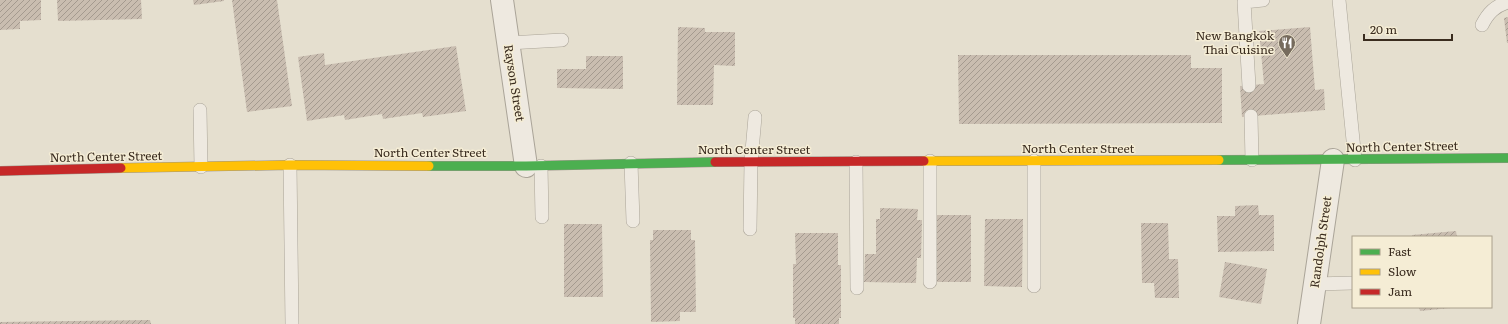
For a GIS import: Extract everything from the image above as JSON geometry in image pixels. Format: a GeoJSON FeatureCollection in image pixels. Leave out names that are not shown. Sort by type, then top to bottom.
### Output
{"type":"FeatureCollection","features":[{"type":"Feature","properties":{"kind":"main road","name":"North Center Street"},"geometry":{"type":"LineString","coordinates":[[0,171],[290,165],[534,166],[751,162],[1508,158]]}},
{"type":"Feature","properties":{"kind":"street","name":"Rayson Street"},"geometry":{"type":"LineString","coordinates":[[502,0],[508,43],[534,166]]}},
{"type":"Feature","properties":{"kind":"street","name":"Randolph Street"},"geometry":{"type":"LineString","coordinates":[[1309,324],[1333,160]]}},
{"type":"Feature","properties":{"kind":"lane"},"geometry":{"type":"LineString","coordinates":[[1250,86],[1244,2],[1263,0]]}},
{"type":"Feature","properties":{"kind":"lane"},"geometry":{"type":"LineString","coordinates":[[1339,0],[1355,160]]}},
{"type":"Feature","properties":{"kind":"lane"},"geometry":{"type":"LineString","coordinates":[[1482,25],[1488,14],[1499,5],[1508,2]]}},
{"type":"Feature","properties":{"kind":"lane"},"geometry":{"type":"LineString","coordinates":[[508,43],[562,40]]}},
{"type":"Feature","properties":{"kind":"lane"},"geometry":{"type":"LineString","coordinates":[[200,110],[201,167]]}},
{"type":"Feature","properties":{"kind":"lane"},"geometry":{"type":"LineString","coordinates":[[1251,116],[1252,160]]}},
{"type":"Feature","properties":{"kind":"lane"},"geometry":{"type":"LineString","coordinates":[[750,230],[751,162],[755,117]]}},
{"type":"Feature","properties":{"kind":"lane"},"geometry":{"type":"LineString","coordinates":[[930,161],[930,282]]}},
{"type":"Feature","properties":{"kind":"lane"},"geometry":{"type":"LineString","coordinates":[[1034,161],[1034,286]]}},
{"type":"Feature","properties":{"kind":"lane"},"geometry":{"type":"LineString","coordinates":[[856,162],[857,288]]}},
{"type":"Feature","properties":{"kind":"lane"},"geometry":{"type":"LineString","coordinates":[[632,163],[633,221]]}},
{"type":"Feature","properties":{"kind":"lane"},"geometry":{"type":"LineString","coordinates":[[290,165],[292,324]]}},
{"type":"Feature","properties":{"kind":"lane"},"geometry":{"type":"LineString","coordinates":[[534,166],[542,216]]}},
{"type":"Feature","properties":{"kind":"lane"},"geometry":{"type":"LineString","coordinates":[[1315,284],[1352,284]]}},
{"type":"Feature","properties":{"kind":"building"},"geometry":{"type":"Polygon","coordinates":[[[0,0],[41,0],[41,20],[20,21],[20,29],[0,30],[0,0]]]}},
{"type":"Feature","properties":{"kind":"building"},"geometry":{"type":"Polygon","coordinates":[[[57,0],[141,0],[142,19],[58,21],[57,0]]]}},
{"type":"Feature","properties":{"kind":"building"},"geometry":{"type":"Polygon","coordinates":[[[193,0],[224,0],[224,1],[194,5],[193,0]]]}},
{"type":"Feature","properties":{"kind":"building"},"geometry":{"type":"Polygon","coordinates":[[[232,0],[277,0],[292,106],[247,112],[232,0]]]}},
{"type":"Feature","properties":{"kind":"building"},"geometry":{"type":"Polygon","coordinates":[[[1508,17],[1508,43],[1507,43],[1504,18],[1508,17]]]}},
{"type":"Feature","properties":{"kind":"building"},"geometry":{"type":"Polygon","coordinates":[[[678,27],[705,28],[705,32],[735,32],[735,66],[714,65],[713,105],[677,105],[678,27]]]}},
{"type":"Feature","properties":{"kind":"building","name":"New Bangkok Thai Cuisine"},"geometry":{"type":"Polygon","coordinates":[[[1310,27],[1315,90],[1324,89],[1325,110],[1242,117],[1240,86],[1264,84],[1259,31],[1310,27]]]}},
{"type":"Feature","properties":{"kind":"building"},"geometry":{"type":"Polygon","coordinates":[[[456,46],[466,111],[423,117],[422,113],[383,119],[382,114],[345,120],[344,115],[307,121],[298,57],[324,53],[325,65],[456,46]]]}},
{"type":"Feature","properties":{"kind":"building"},"geometry":{"type":"Polygon","coordinates":[[[958,55],[1191,55],[1191,68],[1222,68],[1222,123],[959,124],[958,55]]]}},
{"type":"Feature","properties":{"kind":"building"},"geometry":{"type":"Polygon","coordinates":[[[586,56],[623,56],[623,89],[557,88],[557,69],[586,69],[586,56]]]}},
{"type":"Feature","properties":{"kind":"building"},"geometry":{"type":"Polygon","coordinates":[[[1258,205],[1259,215],[1274,215],[1274,251],[1218,252],[1217,216],[1235,216],[1235,206],[1258,205]]]}},
{"type":"Feature","properties":{"kind":"building"},"geometry":{"type":"Polygon","coordinates":[[[880,208],[918,209],[917,220],[922,220],[921,258],[917,258],[916,283],[864,282],[865,254],[876,254],[876,219],[880,219],[880,208]]]}},
{"type":"Feature","properties":{"kind":"building"},"geometry":{"type":"Polygon","coordinates":[[[936,215],[971,215],[971,282],[935,282],[936,215]]]}},
{"type":"Feature","properties":{"kind":"building"},"geometry":{"type":"Polygon","coordinates":[[[985,219],[1023,219],[1022,287],[984,286],[985,219]]]}},
{"type":"Feature","properties":{"kind":"building"},"geometry":{"type":"Polygon","coordinates":[[[1141,223],[1168,223],[1169,259],[1178,259],[1179,298],[1155,298],[1154,283],[1142,283],[1141,223]]]}},
{"type":"Feature","properties":{"kind":"building"},"geometry":{"type":"Polygon","coordinates":[[[564,224],[602,224],[603,297],[564,297],[564,224]]]}},
{"type":"Feature","properties":{"kind":"building"},"geometry":{"type":"Polygon","coordinates":[[[653,230],[691,230],[691,240],[695,240],[696,312],[680,312],[680,321],[651,322],[650,240],[653,240],[653,230]]]}},
{"type":"Feature","properties":{"kind":"building"},"geometry":{"type":"Polygon","coordinates":[[[1456,231],[1457,236],[1412,236],[1456,231]]]}},
{"type":"Feature","properties":{"kind":"building"},"geometry":{"type":"Polygon","coordinates":[[[795,233],[838,233],[838,265],[841,265],[841,318],[839,318],[839,324],[795,324],[795,318],[793,318],[793,264],[796,264],[795,233]]]}},
{"type":"Feature","properties":{"kind":"building"},"geometry":{"type":"Polygon","coordinates":[[[1225,262],[1267,269],[1261,304],[1219,297],[1225,262]]]}},
{"type":"Feature","properties":{"kind":"building"},"geometry":{"type":"Polygon","coordinates":[[[1419,308],[1451,308],[1420,311],[1419,308]]]}},
{"type":"Feature","properties":{"kind":"building"},"geometry":{"type":"Polygon","coordinates":[[[150,320],[151,324],[0,324],[0,322],[150,320]]]}},
{"type":"Feature","properties":{"kind":"traffic: fast"},"geometry":{"type":"LineString","coordinates":[[1219,160],[1508,158]]}},
{"type":"Feature","properties":{"kind":"traffic: fast"},"geometry":{"type":"LineString","coordinates":[[429,166],[526,166],[715,162]]}},
{"type":"Feature","properties":{"kind":"traffic: slow"},"geometry":{"type":"LineString","coordinates":[[924,161],[1219,160]]}},
{"type":"Feature","properties":{"kind":"traffic: slow"},"geometry":{"type":"LineString","coordinates":[[121,168],[290,165],[429,166]]}},
{"type":"Feature","properties":{"kind":"traffic: jam"},"geometry":{"type":"LineString","coordinates":[[715,162],[924,161]]}},
{"type":"Feature","properties":{"kind":"traffic: jam"},"geometry":{"type":"LineString","coordinates":[[0,171],[121,168]]}},
{"type":"Feature","properties":{"kind":"place","name":"New Bangkok Thai Cuisine"},"geometry":{"type":"Point","coordinates":[1287,58]}}]}
